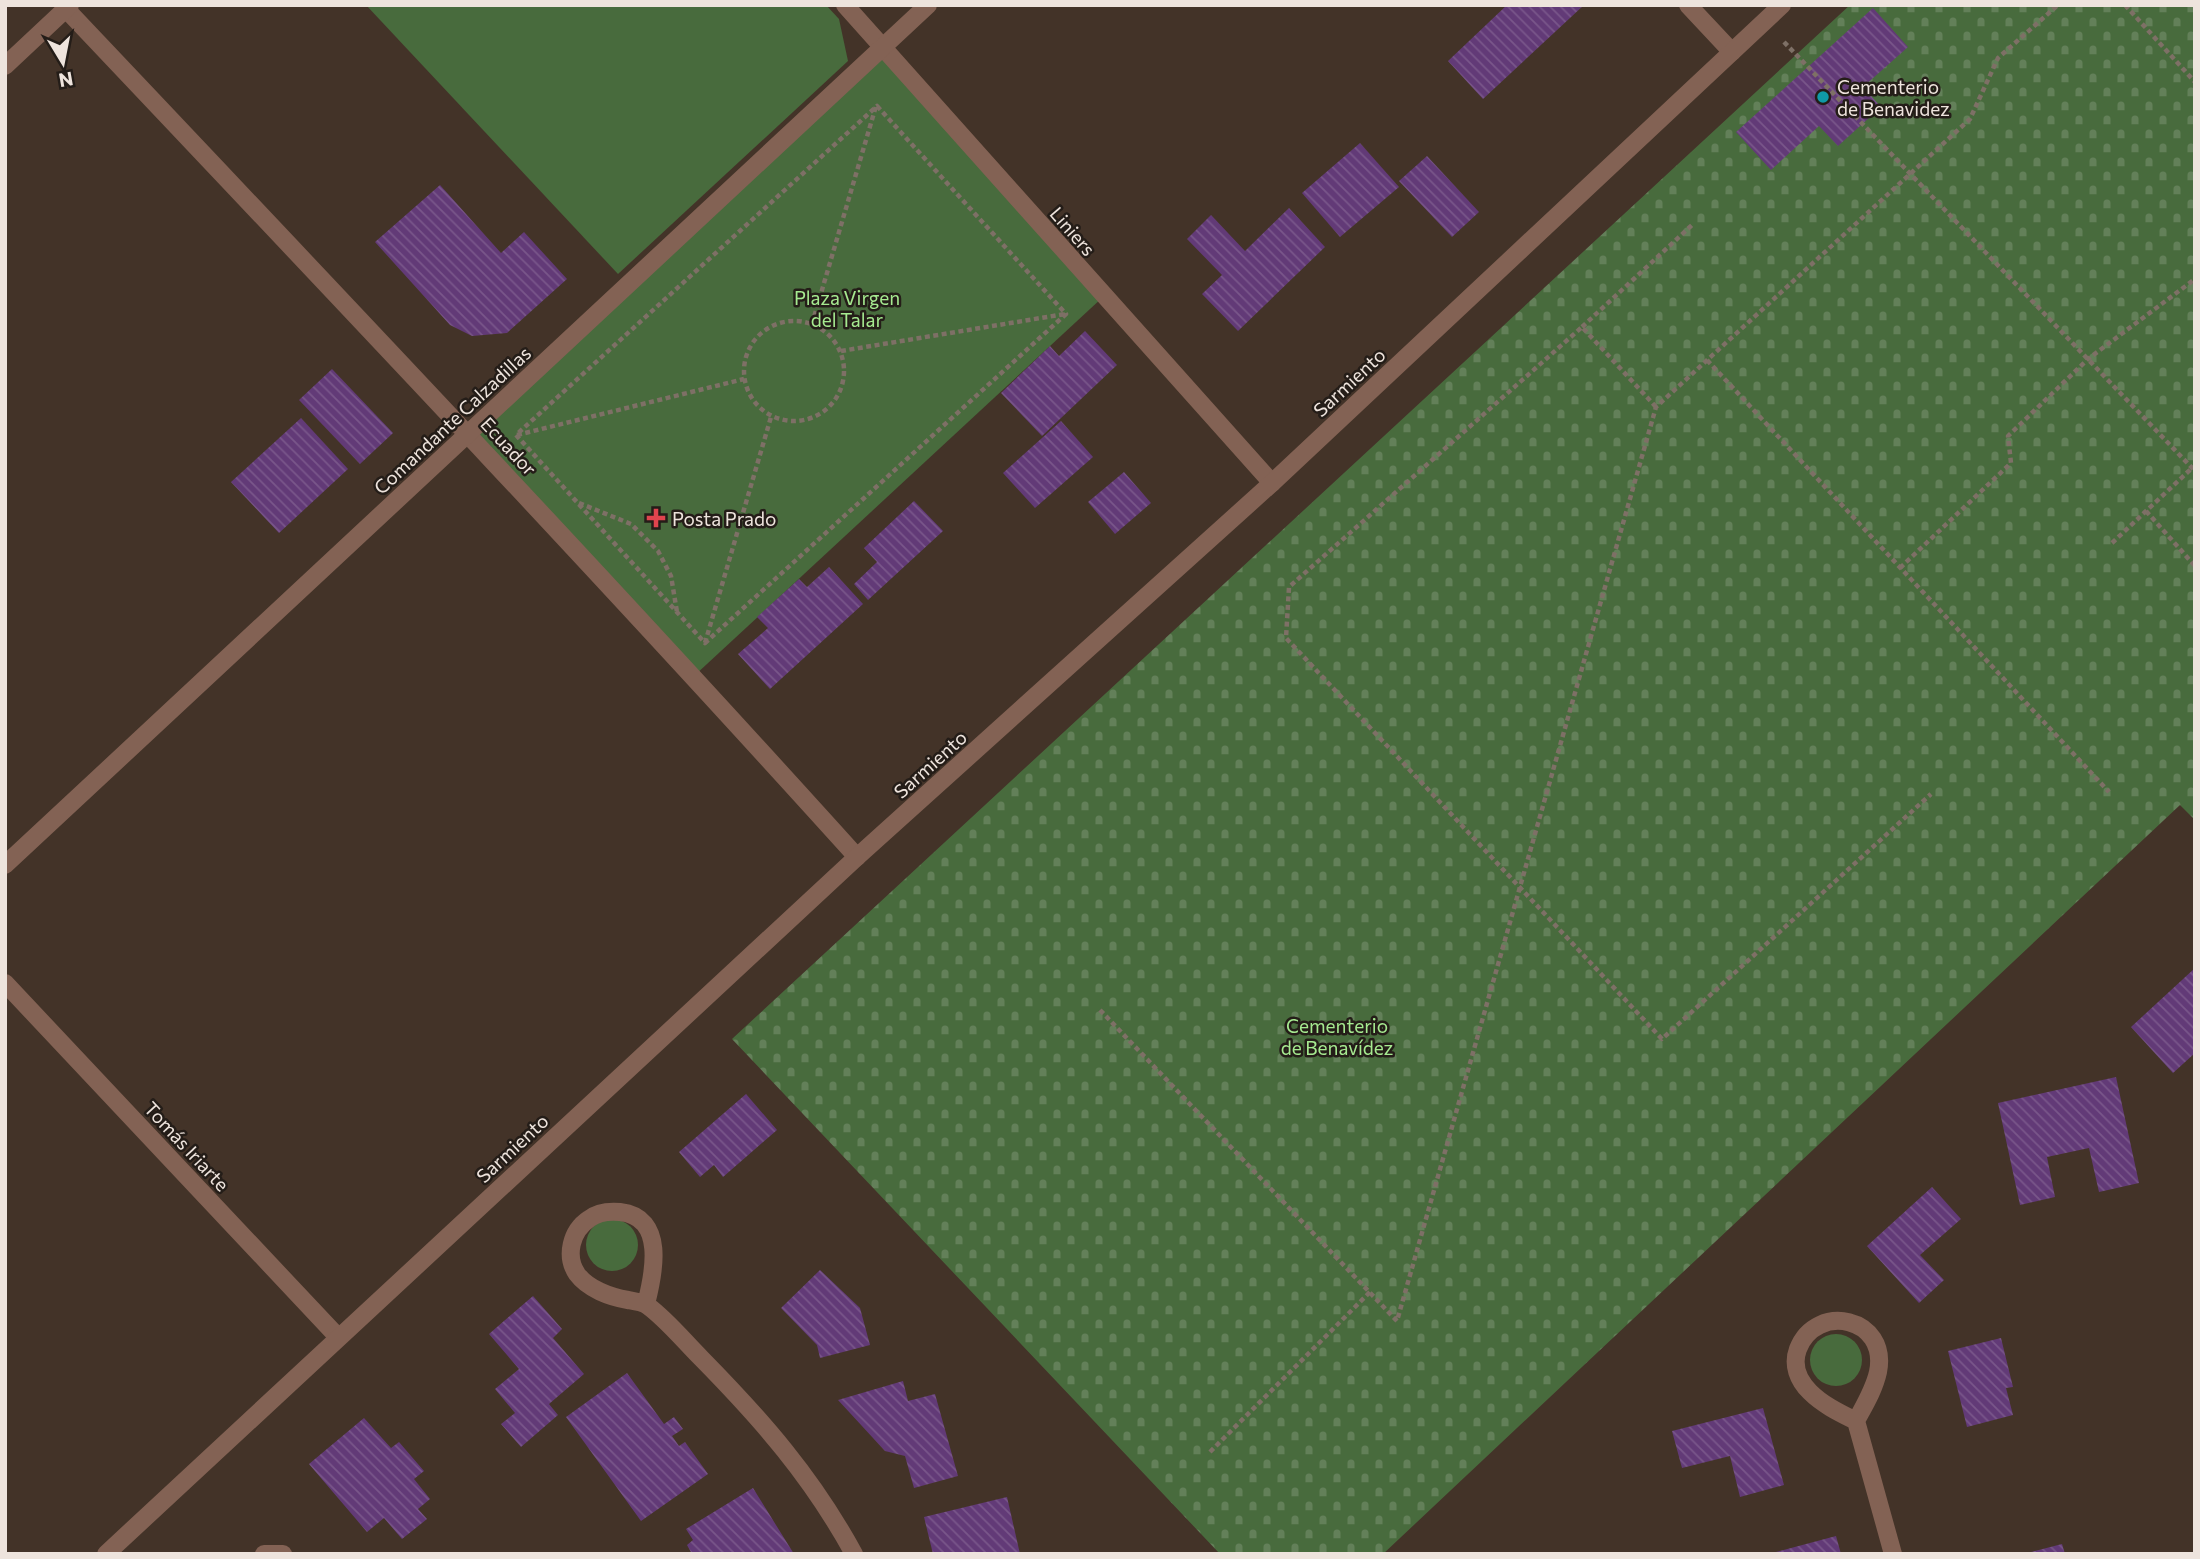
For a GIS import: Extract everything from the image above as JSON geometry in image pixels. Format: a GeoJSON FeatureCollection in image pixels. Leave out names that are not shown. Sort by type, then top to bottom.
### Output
{"type":"FeatureCollection","features":[{"type":"Feature","properties":{"kind":"street","name":"Liniers"},"geometry":{"type":"LineString","coordinates":[[845,5],[1103,297],[1272,483]]}},
{"type":"Feature","properties":{"kind":"street","name":"Comandante Calzadillas"},"geometry":{"type":"LineString","coordinates":[[5,865],[928,5]]}},
{"type":"Feature","properties":{"kind":"street"},"geometry":{"type":"LineString","coordinates":[[1688,5],[1732,52]]}},
{"type":"Feature","properties":{"kind":"street","name":"Sarmiento"},"geometry":{"type":"LineString","coordinates":[[106,1554],[857,857],[1272,483],[1782,5]]}},
{"type":"Feature","properties":{"kind":"street"},"geometry":{"type":"LineString","coordinates":[[5,66],[68,7]]}},
{"type":"Feature","properties":{"kind":"street","name":"Ecuador"},"geometry":{"type":"LineString","coordinates":[[68,7],[694,676],[857,857]]}},
{"type":"Feature","properties":{"kind":"street","name":"Tomás Iriarte"},"geometry":{"type":"LineString","coordinates":[[5,984],[338,1337]]}},
{"type":"Feature","properties":{"kind":"street"},"geometry":{"type":"LineString","coordinates":[[646,1304],[654,1264],[650,1232],[639,1218],[624,1212],[609,1211],[591,1217],[577,1230],[572,1245],[570,1262],[579,1277],[594,1289],[606,1294],[646,1304],[760,1419],[795,1460],[833,1515],[855,1554]]}},
{"type":"Feature","properties":{"kind":"street"},"geometry":{"type":"LineString","coordinates":[[1856,1421],[1810,1392],[1798,1377],[1794,1360],[1800,1344],[1809,1331],[1826,1322],[1845,1321],[1859,1326],[1873,1336],[1879,1353],[1878,1372],[1870,1396],[1856,1421],[1894,1554]]}},
{"type":"Feature","properties":{"kind":"street"},"geometry":{"type":"LineString","coordinates":[[264,1554],[283,1554]]}},
{"type":"Feature","properties":{"kind":"path"},"geometry":{"type":"LineString","coordinates":[[1100,1010],[1397,1321],[1656,407],[1970,120],[1998,58],[2057,5]]}},
{"type":"Feature","properties":{"kind":"path"},"geometry":{"type":"LineString","coordinates":[[2124,5],[2195,82]]}},
{"type":"Feature","properties":{"kind":"path"},"geometry":{"type":"LineString","coordinates":[[1765,21],[2193,469],[2112,543]]}},
{"type":"Feature","properties":{"kind":"path"},"geometry":{"type":"LineString","coordinates":[[877,106],[1066,314]]}},
{"type":"Feature","properties":{"kind":"path"},"geometry":{"type":"LineString","coordinates":[[812,324],[877,106]]}},
{"type":"Feature","properties":{"kind":"path"},"geometry":{"type":"LineString","coordinates":[[516,435],[877,106]]}},
{"type":"Feature","properties":{"kind":"path"},"geometry":{"type":"LineString","coordinates":[[1692,225],[1582,327],[1289,587],[1286,638],[1662,1039],[1931,794]]}},
{"type":"Feature","properties":{"kind":"path"},"geometry":{"type":"LineString","coordinates":[[1900,568],[2011,463],[2008,436],[2088,359],[2195,279]]}},
{"type":"Feature","properties":{"kind":"path"},"geometry":{"type":"LineString","coordinates":[[841,351],[1066,314]]}},
{"type":"Feature","properties":{"kind":"path"},"geometry":{"type":"LineString","coordinates":[[705,643],[1066,314]]}},
{"type":"Feature","properties":{"kind":"path"},"geometry":{"type":"LineString","coordinates":[[794,321],[812,324],[824,330],[841,351],[845,368],[842,386],[835,401],[822,414],[806,420],[788,421],[771,417],[758,407],[748,394],[744,379],[744,362],[750,345],[761,332],[777,323],[794,321]]}},
{"type":"Feature","properties":{"kind":"path"},"geometry":{"type":"LineString","coordinates":[[1582,327],[1656,407]]}},
{"type":"Feature","properties":{"kind":"path"},"geometry":{"type":"LineString","coordinates":[[1707,360],[2109,792]]}},
{"type":"Feature","properties":{"kind":"path"},"geometry":{"type":"LineString","coordinates":[[516,435],[744,379]]}},
{"type":"Feature","properties":{"kind":"path"},"geometry":{"type":"LineString","coordinates":[[705,643],[771,417]]}},
{"type":"Feature","properties":{"kind":"path"},"geometry":{"type":"LineString","coordinates":[[516,435],[705,643]]}},
{"type":"Feature","properties":{"kind":"path"},"geometry":{"type":"LineString","coordinates":[[578,503],[631,523],[658,551],[671,576],[677,613]]}},
{"type":"Feature","properties":{"kind":"path"},"geometry":{"type":"LineString","coordinates":[[2146,511],[2195,566]]}},
{"type":"Feature","properties":{"kind":"path"},"geometry":{"type":"LineString","coordinates":[[1210,1452],[1370,1292]]}},
{"type":"Feature","properties":{"kind":"green space"},"geometry":{"type":"Polygon","coordinates":[[[366,5],[826,5],[839,19],[848,61],[618,274],[366,5]]]}},
{"type":"Feature","properties":{"kind":"green space","name":"Cementerio de Benavídez"},"geometry":{"type":"Polygon","coordinates":[[[1850,5],[2195,5],[2195,820],[2180,805],[1383,1554],[1220,1554],[732,1039],[1850,5]]]}},
{"type":"Feature","properties":{"kind":"green space","name":"Plaza Virgen del Talar"},"geometry":{"type":"Polygon","coordinates":[[[883,47],[1103,297],[694,676],[468,433],[883,47]]]}},
{"type":"Feature","properties":{"kind":"green space"},"geometry":{"type":"Polygon","coordinates":[[[612,1219],[622,1221],[630,1227],[636,1235],[636,1255],[630,1263],[622,1269],[612,1271],[602,1269],[594,1263],[588,1255],[586,1245],[588,1235],[594,1227],[602,1221],[612,1219]]]}},
{"type":"Feature","properties":{"kind":"green space"},"geometry":{"type":"Polygon","coordinates":[[[1836,1334],[1846,1336],[1854,1342],[1860,1350],[1860,1370],[1854,1378],[1846,1384],[1836,1386],[1826,1384],[1818,1378],[1812,1370],[1810,1360],[1812,1350],[1818,1342],[1826,1336],[1836,1334]]]}},
{"type":"Feature","properties":{"kind":"building"},"geometry":{"type":"Polygon","coordinates":[[[1507,5],[1584,5],[1483,99],[1448,61],[1507,5]]]}},
{"type":"Feature","properties":{"kind":"building","name":"Cementerio de Benavidez"},"geometry":{"type":"Polygon","coordinates":[[[1873,8],[1908,47],[1863,87],[1881,107],[1838,146],[1819,126],[1771,170],[1736,132],[1873,8]]]}},
{"type":"Feature","properties":{"kind":"building"},"geometry":{"type":"Polygon","coordinates":[[[1360,143],[1399,187],[1340,237],[1302,193],[1360,143]]]}},
{"type":"Feature","properties":{"kind":"building"},"geometry":{"type":"Polygon","coordinates":[[[1427,156],[1479,212],[1452,237],[1399,181],[1427,156]]]}},
{"type":"Feature","properties":{"kind":"building"},"geometry":{"type":"Polygon","coordinates":[[[440,185],[501,253],[524,232],[567,279],[507,333],[472,336],[450,325],[375,242],[440,185]]]}},
{"type":"Feature","properties":{"kind":"building"},"geometry":{"type":"Polygon","coordinates":[[[1289,208],[1325,247],[1238,331],[1202,294],[1222,275],[1187,239],[1211,215],[1245,251],[1289,208]]]}},
{"type":"Feature","properties":{"kind":"building"},"geometry":{"type":"Polygon","coordinates":[[[1085,331],[1117,365],[1042,436],[1001,393],[1050,346],[1059,356],[1085,331]]]}},
{"type":"Feature","properties":{"kind":"building"},"geometry":{"type":"Polygon","coordinates":[[[332,369],[393,433],[360,464],[299,400],[332,369]]]}},
{"type":"Feature","properties":{"kind":"building"},"geometry":{"type":"Polygon","coordinates":[[[301,418],[348,469],[279,533],[231,482],[301,418]]]}},
{"type":"Feature","properties":{"kind":"building"},"geometry":{"type":"Polygon","coordinates":[[[1061,421],[1093,457],[1035,508],[1003,473],[1061,421]]]}},
{"type":"Feature","properties":{"kind":"building"},"geometry":{"type":"Polygon","coordinates":[[[1124,472],[1151,503],[1115,534],[1088,502],[1124,472]]]}},
{"type":"Feature","properties":{"kind":"building"},"geometry":{"type":"Polygon","coordinates":[[[914,501],[943,531],[868,600],[854,584],[877,562],[864,548],[914,501]]]}},
{"type":"Feature","properties":{"kind":"building"},"geometry":{"type":"Polygon","coordinates":[[[829,567],[863,604],[770,689],[738,654],[768,628],[757,617],[799,579],[807,587],[829,567]]]}},
{"type":"Feature","properties":{"kind":"building"},"geometry":{"type":"Polygon","coordinates":[[[2195,968],[2195,1053],[2173,1073],[2131,1027],[2195,968]]]}},
{"type":"Feature","properties":{"kind":"building"},"geometry":{"type":"Polygon","coordinates":[[[2116,1077],[2139,1183],[2099,1192],[2089,1148],[2047,1157],[2055,1197],[2020,1205],[1998,1103],[2116,1077]]]}},
{"type":"Feature","properties":{"kind":"building"},"geometry":{"type":"Polygon","coordinates":[[[746,1094],[777,1130],[723,1177],[714,1165],[700,1177],[679,1152],[746,1094]]]}},
{"type":"Feature","properties":{"kind":"building"},"geometry":{"type":"Polygon","coordinates":[[[1932,1187],[1961,1219],[1920,1255],[1944,1280],[1919,1303],[1867,1246],[1932,1187]]]}},
{"type":"Feature","properties":{"kind":"building"},"geometry":{"type":"Polygon","coordinates":[[[820,1270],[860,1308],[870,1345],[820,1358],[817,1345],[781,1308],[820,1270]]]}},
{"type":"Feature","properties":{"kind":"building"},"geometry":{"type":"Polygon","coordinates":[[[533,1296],[562,1329],[553,1338],[584,1374],[549,1404],[558,1415],[521,1447],[501,1424],[515,1413],[495,1389],[519,1369],[489,1334],[533,1296]]]}},
{"type":"Feature","properties":{"kind":"building"},"geometry":{"type":"Polygon","coordinates":[[[2001,1338],[2013,1387],[2006,1388],[2013,1415],[1967,1427],[1948,1351],[2001,1338]]]}},
{"type":"Feature","properties":{"kind":"building"},"geometry":{"type":"Polygon","coordinates":[[[627,1373],[664,1424],[674,1417],[683,1429],[672,1436],[679,1446],[685,1442],[708,1474],[641,1521],[566,1417],[627,1373]]]}},
{"type":"Feature","properties":{"kind":"building"},"geometry":{"type":"Polygon","coordinates":[[[903,1381],[908,1401],[935,1394],[958,1476],[914,1488],[905,1456],[885,1451],[838,1400],[903,1381]]]}},
{"type":"Feature","properties":{"kind":"building"},"geometry":{"type":"Polygon","coordinates":[[[1763,1408],[1784,1485],[1740,1497],[1730,1456],[1682,1468],[1672,1431],[1763,1408]]]}},
{"type":"Feature","properties":{"kind":"building"},"geometry":{"type":"Polygon","coordinates":[[[364,1418],[391,1448],[399,1442],[424,1471],[414,1479],[430,1499],[418,1509],[427,1519],[402,1539],[384,1518],[367,1532],[309,1464],[364,1418]]]}},
{"type":"Feature","properties":{"kind":"building"},"geometry":{"type":"Polygon","coordinates":[[[753,1488],[794,1554],[692,1554],[687,1545],[693,1540],[686,1529],[753,1488]]]}},
{"type":"Feature","properties":{"kind":"building"},"geometry":{"type":"Polygon","coordinates":[[[1007,1497],[1020,1554],[933,1554],[924,1517],[1007,1497]]]}},
{"type":"Feature","properties":{"kind":"building"},"geometry":{"type":"Polygon","coordinates":[[[1836,1536],[1841,1554],[1772,1554],[1772,1553],[1836,1536]]]}},
{"type":"Feature","properties":{"kind":"building"},"geometry":{"type":"Polygon","coordinates":[[[2062,1544],[2065,1554],[2027,1554],[2027,1553],[2062,1544]]]}},
{"type":"Feature","properties":{"kind":"place","name":"Cementerio de Benavidez"},"geometry":{"type":"Point","coordinates":[1823,97]}},
{"type":"Feature","properties":{"kind":"place","name":"Posta Prado"},"geometry":{"type":"Point","coordinates":[656,518]}}]}
